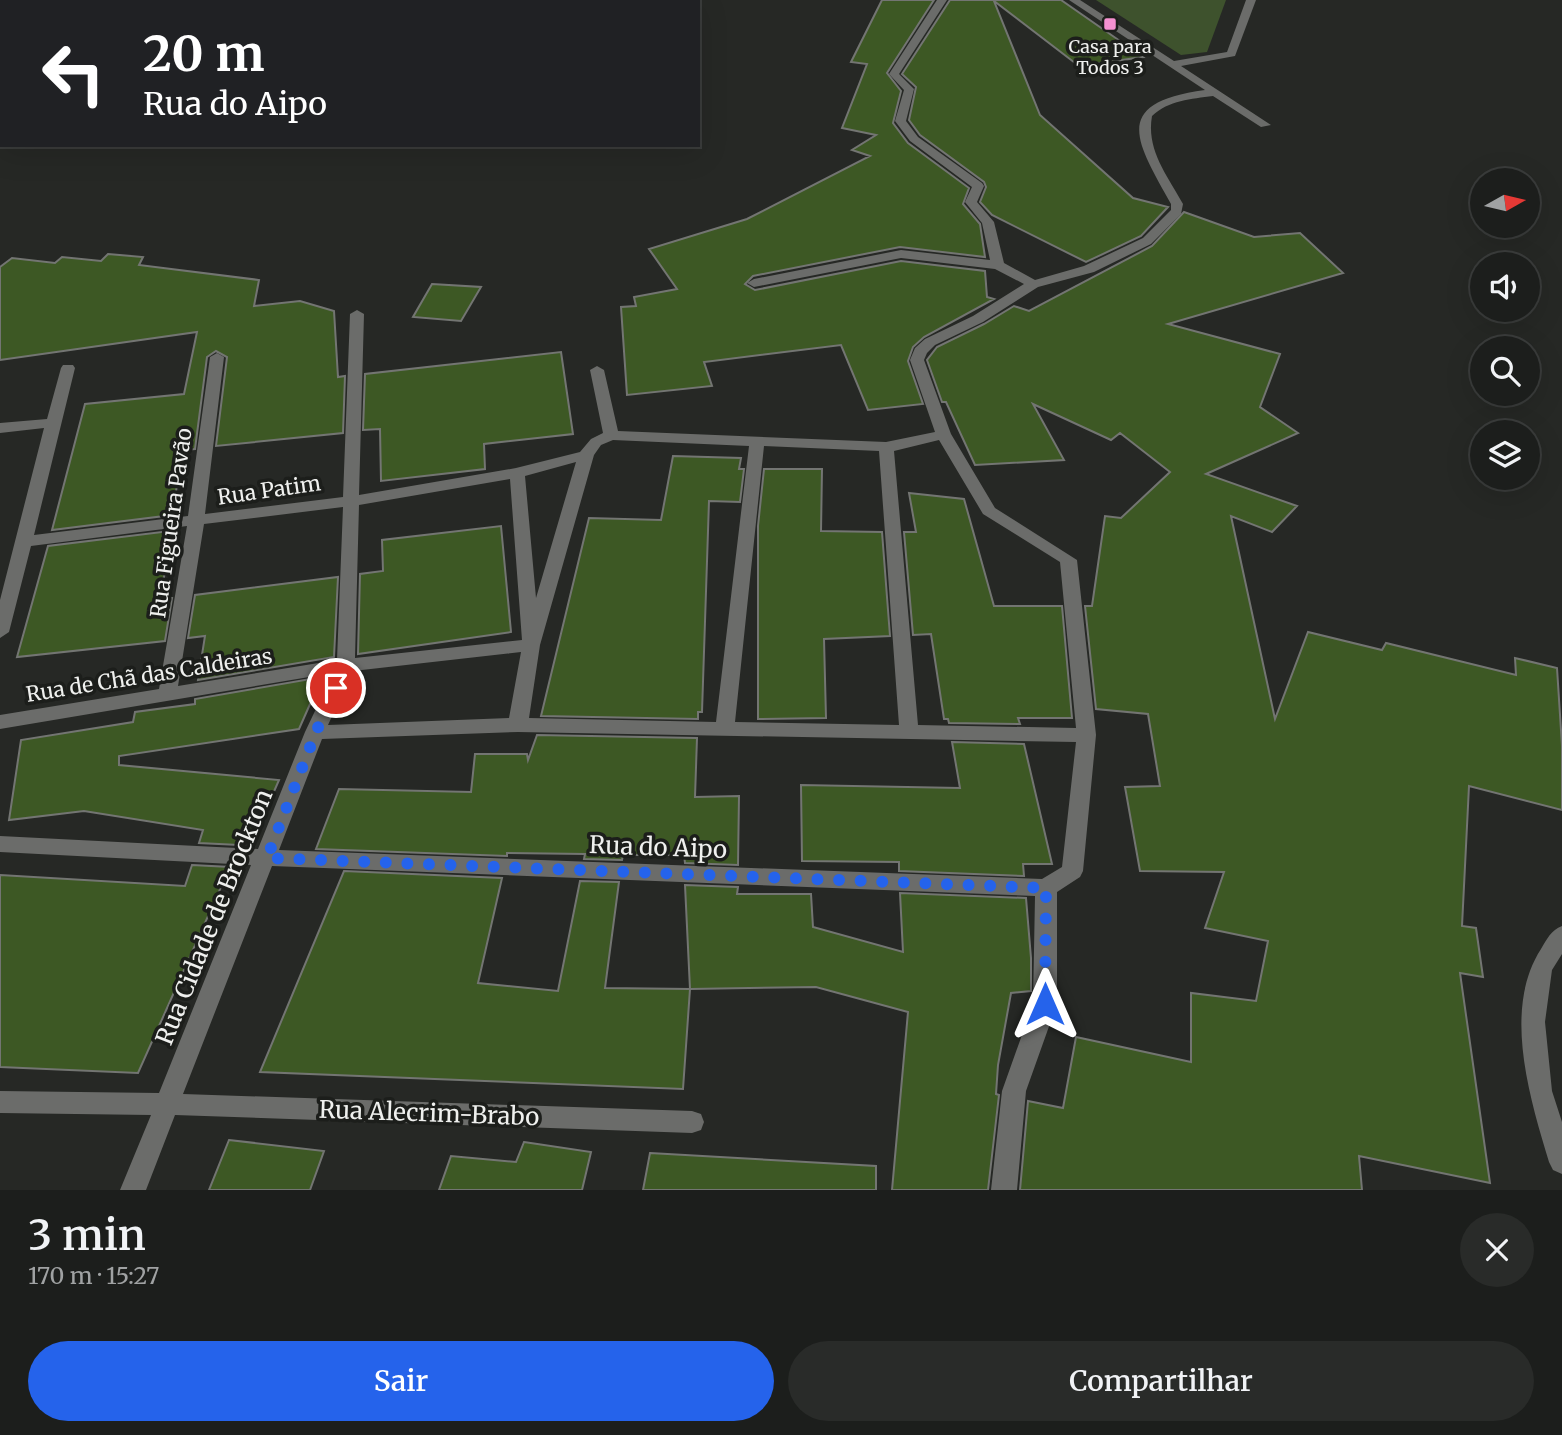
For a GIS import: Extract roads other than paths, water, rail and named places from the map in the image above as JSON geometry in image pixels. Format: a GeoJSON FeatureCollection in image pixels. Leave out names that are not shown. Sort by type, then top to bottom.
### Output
{"type":"FeatureCollection","features":[{"type":"Feature","properties":{"kind":"street"},"geometry":{"type":"LineString","coordinates":[[942,0],[894,74],[909,89],[900,121],[914,139],[978,186],[971,202],[988,222],[999,265]]}},
{"type":"Feature","properties":{"kind":"street"},"geometry":{"type":"LineString","coordinates":[[1074,0],[1265,125]]}},
{"type":"Feature","properties":{"kind":"street"},"geometry":{"type":"LineString","coordinates":[[1172,64],[1231,54],[1251,0]]}},
{"type":"Feature","properties":{"kind":"street"},"geometry":{"type":"LineString","coordinates":[[1004,1190],[1014,1091],[1045,1004],[1046,888],[1072,871],[1086,734],[1068,560],[989,511],[943,433],[917,360],[920,351],[930,342],[978,319],[1033,284],[1089,269],[1147,241],[1177,211],[1177,204],[1150,156],[1144,138],[1147,114],[1171,100],[1216,92]]}},
{"type":"Feature","properties":{"kind":"street"},"geometry":{"type":"LineString","coordinates":[[754,283],[901,254],[999,265],[1033,284]]}},
{"type":"Feature","properties":{"kind":"street"},"geometry":{"type":"LineString","coordinates":[[346,665],[357,314]]}},
{"type":"Feature","properties":{"kind":"street","name":"Rua Figueira Pavão"},"geometry":{"type":"LineString","coordinates":[[167,695],[196,521],[217,357]]}},
{"type":"Feature","properties":{"kind":"street"},"geometry":{"type":"LineString","coordinates":[[0,632],[26,541],[52,424],[68,368]]}},
{"type":"Feature","properties":{"kind":"street"},"geometry":{"type":"LineString","coordinates":[[597,370],[611,435]]}},
{"type":"Feature","properties":{"kind":"street"},"geometry":{"type":"LineString","coordinates":[[0,428],[52,424]]}},
{"type":"Feature","properties":{"kind":"street"},"geometry":{"type":"LineString","coordinates":[[518,725],[531,645],[586,455],[596,442],[611,435],[886,447],[909,444],[943,433]]}},
{"type":"Feature","properties":{"kind":"street"},"geometry":{"type":"LineString","coordinates":[[725,728],[757,441]]}},
{"type":"Feature","properties":{"kind":"street"},"geometry":{"type":"LineString","coordinates":[[886,447],[909,731]]}},
{"type":"Feature","properties":{"kind":"street","name":"Rua Patim"},"geometry":{"type":"LineString","coordinates":[[26,541],[353,500],[517,473],[586,455]]}},
{"type":"Feature","properties":{"kind":"street"},"geometry":{"type":"LineString","coordinates":[[517,473],[531,645]]}},
{"type":"Feature","properties":{"kind":"street","name":"Rua de Chã das Caldeiras"},"geometry":{"type":"LineString","coordinates":[[0,722],[346,665],[531,645]]}},
{"type":"Feature","properties":{"kind":"street","name":"Rua Cidade de Brockton"},"geometry":{"type":"LineString","coordinates":[[133,1190],[316,732],[346,665]]}},
{"type":"Feature","properties":{"kind":"street"},"geometry":{"type":"LineString","coordinates":[[316,732],[518,725],[1086,734]]}},
{"type":"Feature","properties":{"kind":"street","name":"Rua do Aipo"},"geometry":{"type":"LineString","coordinates":[[0,844],[267,858],[1046,888]]}},
{"type":"Feature","properties":{"kind":"street"},"geometry":{"type":"LineString","coordinates":[[1562,935],[1541,968],[1532,1023],[1540,1091],[1562,1162]]}},
{"type":"Feature","properties":{"kind":"street","name":"Rua Alecrim-Brabo"},"geometry":{"type":"LineString","coordinates":[[0,1102],[166,1104],[692,1122]]}},
{"type":"Feature","properties":{"kind":"place","name":"Casa para Todos 3"},"geometry":{"type":"Point","coordinates":[1110,24]}}]}
